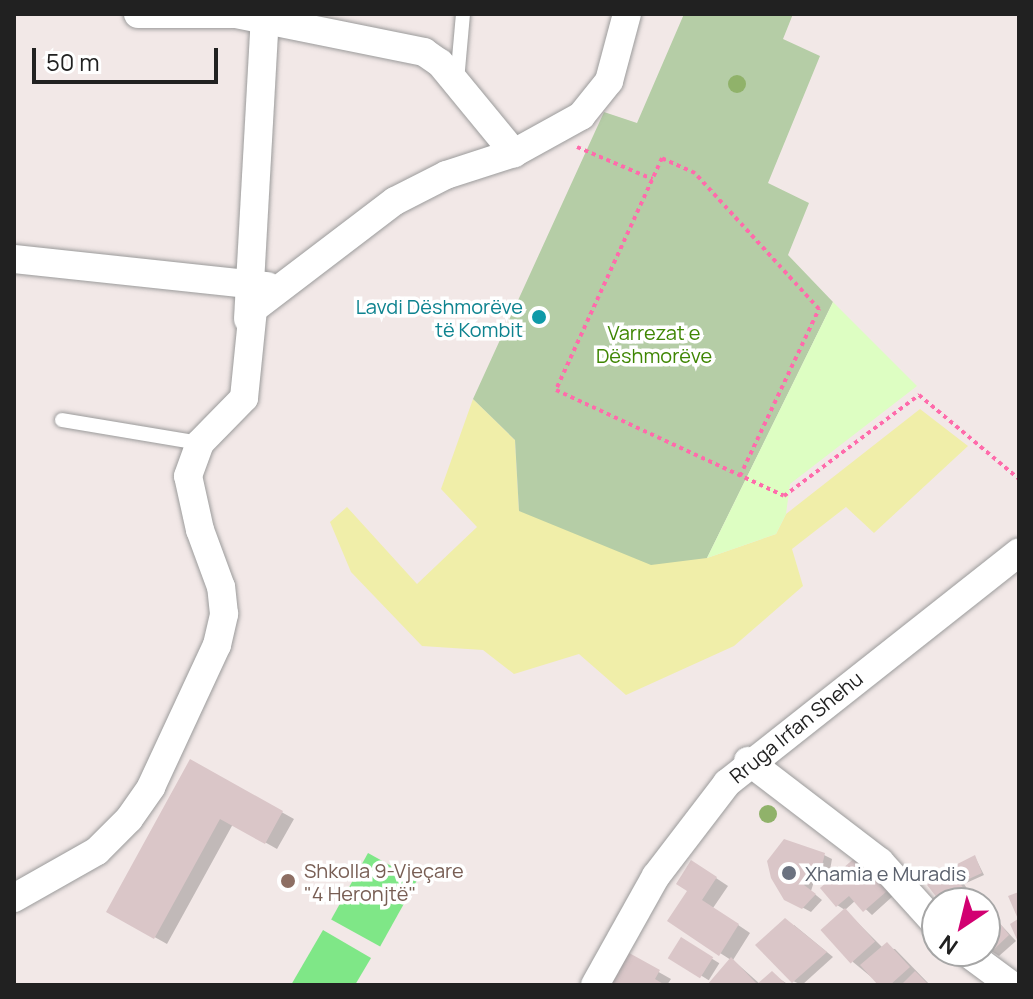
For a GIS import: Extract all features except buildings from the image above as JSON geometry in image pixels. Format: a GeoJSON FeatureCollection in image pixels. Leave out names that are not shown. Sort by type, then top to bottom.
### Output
{"type":"FeatureCollection","features":[{"type":"Feature","properties":{"kind":"street"},"geometry":{"type":"LineString","coordinates":[[138,14],[265,17],[424,52],[457,82],[514,153]]}},
{"type":"Feature","properties":{"kind":"street"},"geometry":{"type":"LineString","coordinates":[[248,319],[280,287],[408,193],[514,153],[596,102],[618,58],[627,14]]}},
{"type":"Feature","properties":{"kind":"street"},"geometry":{"type":"LineString","coordinates":[[14,898],[60,876],[97,851],[129,819],[151,787],[217,645],[224,614],[221,587],[200,530],[188,476],[200,443],[244,398],[249,382],[248,319],[265,17]]}},
{"type":"Feature","properties":{"kind":"street"},"geometry":{"type":"LineString","coordinates":[[14,259],[280,287]]}},
{"type":"Feature","properties":{"kind":"street","name":"Rruga Irfan Shehu"},"geometry":{"type":"LineString","coordinates":[[595,985],[656,876],[703,810],[748,761],[1019,552]]}},
{"type":"Feature","properties":{"kind":"street"},"geometry":{"type":"LineString","coordinates":[[748,761],[880,862],[921,907]]}},
{"type":"Feature","properties":{"kind":"street"},"geometry":{"type":"LineString","coordinates":[[987,967],[1011,985]]}},
{"type":"Feature","properties":{"kind":"lane"},"geometry":{"type":"LineString","coordinates":[[457,82],[463,14]]}},
{"type":"Feature","properties":{"kind":"lane"},"geometry":{"type":"LineString","coordinates":[[62,420],[200,443]]}},
{"type":"Feature","properties":{"kind":"path"},"geometry":{"type":"LineString","coordinates":[[547,134],[652,179]]}},
{"type":"Feature","properties":{"kind":"path"},"geometry":{"type":"LineString","coordinates":[[740,476],[819,309],[695,173],[662,158],[556,390],[740,476],[784,496],[919,395],[1019,479]]}},
{"type":"Feature","properties":{"kind":"shaded area"},"geometry":{"type":"Polygon","coordinates":[[[473,399],[515,440],[519,511],[707,558],[776,534],[786,514],[920,409],[968,446],[874,533],[846,507],[792,549],[803,586],[734,646],[626,695],[579,654],[514,674],[483,650],[422,646],[351,572],[330,522],[347,507],[417,584],[477,527],[441,489],[473,399]]]}},
{"type":"Feature","properties":{"kind":"green space","name":"Varrezat e Dëshmorëve"},"geometry":{"type":"Polygon","coordinates":[[[684,14],[793,14],[783,39],[820,56],[768,183],[809,203],[788,255],[833,302],[707,558],[651,565],[519,511],[515,440],[473,399],[604,112],[637,123],[684,14]]]}},
{"type":"Feature","properties":{"kind":"green space"},"geometry":{"type":"Polygon","coordinates":[[[833,302],[917,386],[790,484],[786,514],[776,534],[707,558],[833,302]]]}},
{"type":"Feature","properties":{"kind":"green space"},"geometry":{"type":"Polygon","coordinates":[[[368,853],[417,880],[380,947],[331,919],[368,853]]]}},
{"type":"Feature","properties":{"kind":"green space"},"geometry":{"type":"Polygon","coordinates":[[[323,930],[371,958],[355,985],[291,985],[323,930]]]}},
{"type":"Feature","properties":{"kind":"place","name":"Lavdi Dëshmorëve të Kombit"},"geometry":{"type":"Point","coordinates":[539,317]}},
{"type":"Feature","properties":{"kind":"place","name":"Xhamia e Muradis"},"geometry":{"type":"Point","coordinates":[789,873]}},
{"type":"Feature","properties":{"kind":"place","name":"Shkolla 9-Vjeçare \"4 Heronjtë\""},"geometry":{"type":"Point","coordinates":[288,881]}}]}
